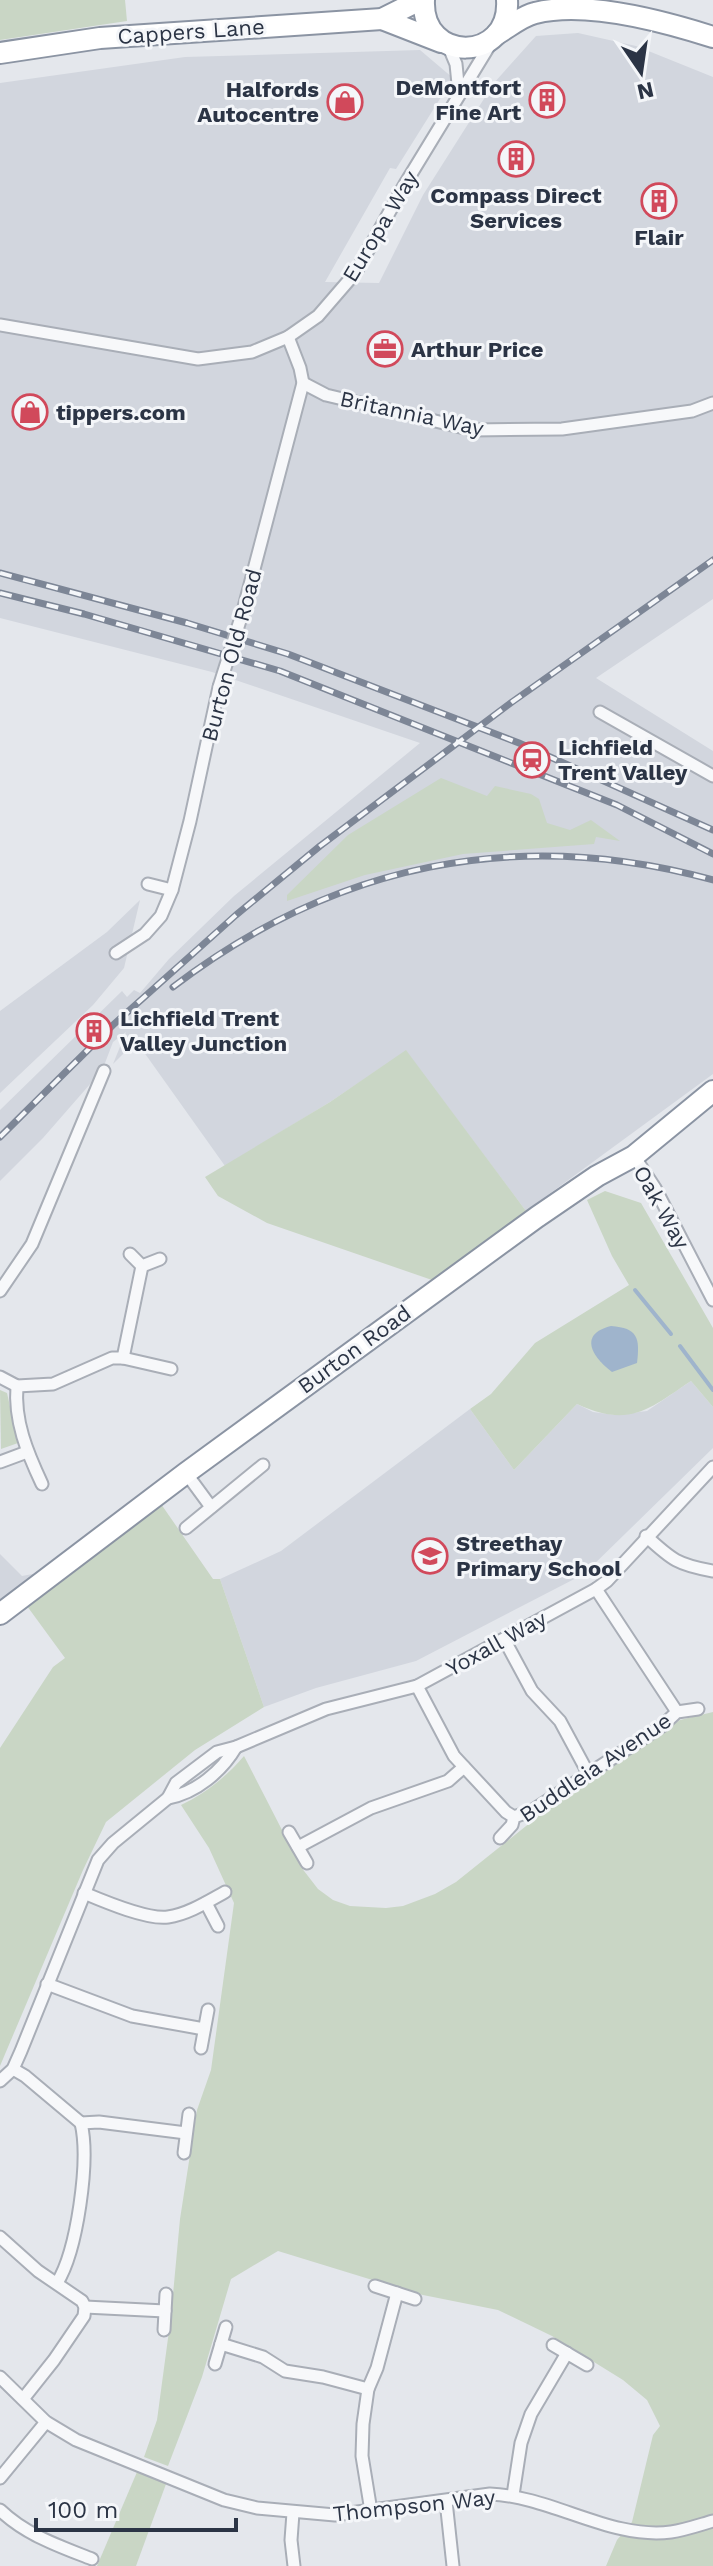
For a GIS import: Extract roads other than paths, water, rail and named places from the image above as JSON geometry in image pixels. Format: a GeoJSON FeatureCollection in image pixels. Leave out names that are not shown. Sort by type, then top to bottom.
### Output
{"type":"FeatureCollection","features":[{"type":"Feature","properties":{"kind":"highway","name":"Cappers Lane"},"geometry":{"type":"LineString","coordinates":[[0,53],[156,33],[382,19],[422,0]]}},
{"type":"Feature","properties":{"kind":"highway"},"geometry":{"type":"LineString","coordinates":[[422,0],[427,24],[446,44],[472,48],[531,13],[559,8],[642,18]]}},
{"type":"Feature","properties":{"kind":"highway"},"geometry":{"type":"LineString","coordinates":[[495,36],[504,23],[507,0]]}},
{"type":"Feature","properties":{"kind":"highway"},"geometry":{"type":"LineString","coordinates":[[570,0],[713,37]]}},
{"type":"Feature","properties":{"kind":"highway","name":"Cappers Lane"},"geometry":{"type":"LineString","coordinates":[[382,19],[446,44]]}},
{"type":"Feature","properties":{"kind":"highway","name":"Burton Road"},"geometry":{"type":"LineString","coordinates":[[0,1614],[186,1473],[537,1217],[597,1176],[634,1156],[713,1091]]}},
{"type":"Feature","properties":{"kind":"street","name":"Europa Way"},"geometry":{"type":"LineString","coordinates":[[0,325],[198,359],[252,352],[288,337],[318,316],[356,272],[405,184],[495,36]]}},
{"type":"Feature","properties":{"kind":"street"},"geometry":{"type":"LineString","coordinates":[[446,44],[456,64],[459,95]]}},
{"type":"Feature","properties":{"kind":"street"},"geometry":{"type":"LineString","coordinates":[[288,337],[303,383]]}},
{"type":"Feature","properties":{"kind":"street","name":"Britannia Way"},"geometry":{"type":"LineString","coordinates":[[303,383],[326,395],[473,430],[562,429],[692,411],[713,403]]}},
{"type":"Feature","properties":{"kind":"street","name":"Burton Old Road"},"geometry":{"type":"LineString","coordinates":[[116,953],[145,934],[161,916],[172,890],[219,687],[243,611],[303,383]]}},
{"type":"Feature","properties":{"kind":"street"},"geometry":{"type":"LineString","coordinates":[[600,712],[713,776]]}},
{"type":"Feature","properties":{"kind":"street"},"geometry":{"type":"LineString","coordinates":[[148,884],[172,890]]}},
{"type":"Feature","properties":{"kind":"street"},"geometry":{"type":"LineString","coordinates":[[0,1291],[32,1244],[104,1071]]}},
{"type":"Feature","properties":{"kind":"street","name":"Oak Way"},"geometry":{"type":"LineString","coordinates":[[634,1156],[655,1188],[713,1300]]}},
{"type":"Feature","properties":{"kind":"street"},"geometry":{"type":"LineString","coordinates":[[130,1254],[142,1266]]}},
{"type":"Feature","properties":{"kind":"street"},"geometry":{"type":"LineString","coordinates":[[142,1266],[160,1259]]}},
{"type":"Feature","properties":{"kind":"street"},"geometry":{"type":"LineString","coordinates":[[123,1358],[142,1266]]}},
{"type":"Feature","properties":{"kind":"street"},"geometry":{"type":"LineString","coordinates":[[0,1377],[17,1386],[53,1384],[99,1362],[123,1358],[171,1369]]}},
{"type":"Feature","properties":{"kind":"street"},"geometry":{"type":"LineString","coordinates":[[17,1386],[15,1405],[27,1452],[42,1484]]}},
{"type":"Feature","properties":{"kind":"street"},"geometry":{"type":"LineString","coordinates":[[0,1462],[27,1452]]}},
{"type":"Feature","properties":{"kind":"street"},"geometry":{"type":"LineString","coordinates":[[186,1528],[260,1468],[248,1460]]}},
{"type":"Feature","properties":{"kind":"street","name":"Yoxall Way"},"geometry":{"type":"LineString","coordinates":[[0,2081],[13,2069],[98,1860],[113,1843],[168,1798],[176,1783],[217,1752],[326,1709],[417,1686],[596,1589],[607,1581],[713,1467]]}},
{"type":"Feature","properties":{"kind":"street"},"geometry":{"type":"LineString","coordinates":[[186,1473],[211,1507]]}},
{"type":"Feature","properties":{"kind":"street"},"geometry":{"type":"LineString","coordinates":[[646,1536],[673,1560],[685,1566],[713,1571]]}},
{"type":"Feature","properties":{"kind":"street"},"geometry":{"type":"LineString","coordinates":[[596,1589],[677,1712]]}},
{"type":"Feature","properties":{"kind":"street"},"geometry":{"type":"LineString","coordinates":[[504,1639],[532,1691],[560,1721],[588,1773]]}},
{"type":"Feature","properties":{"kind":"street"},"geometry":{"type":"LineString","coordinates":[[417,1686],[454,1756],[514,1817]]}},
{"type":"Feature","properties":{"kind":"street","name":"Buddleia Avenue"},"geometry":{"type":"LineString","coordinates":[[500,1838],[512,1825],[514,1817],[533,1810],[662,1726],[677,1712],[698,1709]]}},
{"type":"Feature","properties":{"kind":"street"},"geometry":{"type":"LineString","coordinates":[[298,1847],[371,1808],[448,1781],[464,1767]]}},
{"type":"Feature","properties":{"kind":"street"},"geometry":{"type":"LineString","coordinates":[[289,1832],[307,1863]]}},
{"type":"Feature","properties":{"kind":"street"},"geometry":{"type":"LineString","coordinates":[[84,1893],[114,1906],[164,1918],[206,1903],[225,1892]]}},
{"type":"Feature","properties":{"kind":"street"},"geometry":{"type":"LineString","coordinates":[[206,1903],[218,1926]]}},
{"type":"Feature","properties":{"kind":"street"},"geometry":{"type":"LineString","coordinates":[[47,1984],[132,2016],[204,2029]]}},
{"type":"Feature","properties":{"kind":"street"},"geometry":{"type":"LineString","coordinates":[[201,2048],[208,2010]]}},
{"type":"Feature","properties":{"kind":"street"},"geometry":{"type":"LineString","coordinates":[[13,2069],[81,2123],[99,2122],[186,2133]]}},
{"type":"Feature","properties":{"kind":"street"},"geometry":{"type":"LineString","coordinates":[[184,2153],[189,2114]]}},
{"type":"Feature","properties":{"kind":"street"},"geometry":{"type":"LineString","coordinates":[[57,2283],[64,2272],[78,2216],[83,2151],[81,2123]]}},
{"type":"Feature","properties":{"kind":"street"},"geometry":{"type":"LineString","coordinates":[[0,2237],[38,2271],[82,2301],[84,2312],[54,2360],[23,2399]]}},
{"type":"Feature","properties":{"kind":"street"},"geometry":{"type":"LineString","coordinates":[[375,2286],[415,2299]]}},
{"type":"Feature","properties":{"kind":"street"},"geometry":{"type":"LineString","coordinates":[[371,2511],[362,2456],[363,2424],[368,2389],[377,2368],[397,2293]]}},
{"type":"Feature","properties":{"kind":"street"},"geometry":{"type":"LineString","coordinates":[[164,2330],[166,2294]]}},
{"type":"Feature","properties":{"kind":"street"},"geometry":{"type":"LineString","coordinates":[[84,2312],[165,2311]]}},
{"type":"Feature","properties":{"kind":"street"},"geometry":{"type":"LineString","coordinates":[[215,2364],[226,2327]]}},
{"type":"Feature","properties":{"kind":"street"},"geometry":{"type":"LineString","coordinates":[[221,2344],[263,2357],[285,2371],[368,2389]]}},
{"type":"Feature","properties":{"kind":"street"},"geometry":{"type":"LineString","coordinates":[[553,2345],[587,2365]]}},
{"type":"Feature","properties":{"kind":"street"},"geometry":{"type":"LineString","coordinates":[[513,2495],[521,2443],[531,2414],[567,2353]]}},
{"type":"Feature","properties":{"kind":"street","name":"Thompson Way"},"geometry":{"type":"LineString","coordinates":[[0,2377],[46,2422],[76,2440],[224,2500],[293,2513],[335,2515],[490,2494],[513,2495],[650,2533],[669,2533],[713,2521]]}},
{"type":"Feature","properties":{"kind":"street"},"geometry":{"type":"LineString","coordinates":[[0,2478],[46,2422]]}},
{"type":"Feature","properties":{"kind":"street"},"geometry":{"type":"LineString","coordinates":[[446,2501],[453,2566]]}},
{"type":"Feature","properties":{"kind":"street"},"geometry":{"type":"LineString","coordinates":[[0,2510],[16,2525],[91,2562],[98,2546]]}},
{"type":"Feature","properties":{"kind":"street"},"geometry":{"type":"LineString","coordinates":[[293,2513],[291,2540],[294,2566]]}},
{"type":"Feature","properties":{"kind":"water"},"geometry":{"type":"Polygon","coordinates":[[[611,1326],[632,1332],[638,1347],[637,1363],[612,1372],[599,1360],[592,1346],[594,1334],[611,1326]]]}},
{"type":"Feature","properties":{"kind":"waterway"},"geometry":{"type":"LineString","coordinates":[[635,1290],[671,1334]]}},
{"type":"Feature","properties":{"kind":"waterway"},"geometry":{"type":"LineString","coordinates":[[680,1346],[713,1390]]}},
{"type":"Feature","properties":{"kind":"railway"},"geometry":{"type":"LineString","coordinates":[[0,1137],[113,1025],[236,915],[320,846],[512,702],[713,560]]}},
{"type":"Feature","properties":{"kind":"railway"},"geometry":{"type":"LineString","coordinates":[[0,573],[187,623],[288,654],[519,743],[713,830]]}},
{"type":"Feature","properties":{"kind":"railway"},"geometry":{"type":"LineString","coordinates":[[0,593],[280,671],[617,805],[713,854]]}},
{"type":"Feature","properties":{"kind":"railway"},"geometry":{"type":"LineString","coordinates":[[173,987],[234,945],[298,911],[363,885],[430,867],[498,858],[569,857],[640,864],[713,880]]}},
{"type":"Feature","properties":{"kind":"place","name":"DeMontfort Fine Art"},"geometry":{"type":"Point","coordinates":[547,100]}},
{"type":"Feature","properties":{"kind":"place","name":"Halfords Autocentre"},"geometry":{"type":"Point","coordinates":[345,102]}},
{"type":"Feature","properties":{"kind":"place","name":"Compass Direct Services"},"geometry":{"type":"Point","coordinates":[516,159]}},
{"type":"Feature","properties":{"kind":"place","name":"Flair"},"geometry":{"type":"Point","coordinates":[659,201]}},
{"type":"Feature","properties":{"kind":"place","name":"Arthur Price"},"geometry":{"type":"Point","coordinates":[385,349]}},
{"type":"Feature","properties":{"kind":"place","name":"tippers.com"},"geometry":{"type":"Point","coordinates":[30,412]}},
{"type":"Feature","properties":{"kind":"place","name":"Lichfield Trent Valley"},"geometry":{"type":"Point","coordinates":[532,760]}},
{"type":"Feature","properties":{"kind":"place","name":"Lichfield Trent Valley Junction"},"geometry":{"type":"Point","coordinates":[94,1031]}},
{"type":"Feature","properties":{"kind":"place","name":"Streethay Primary School"},"geometry":{"type":"Point","coordinates":[430,1556]}}]}
